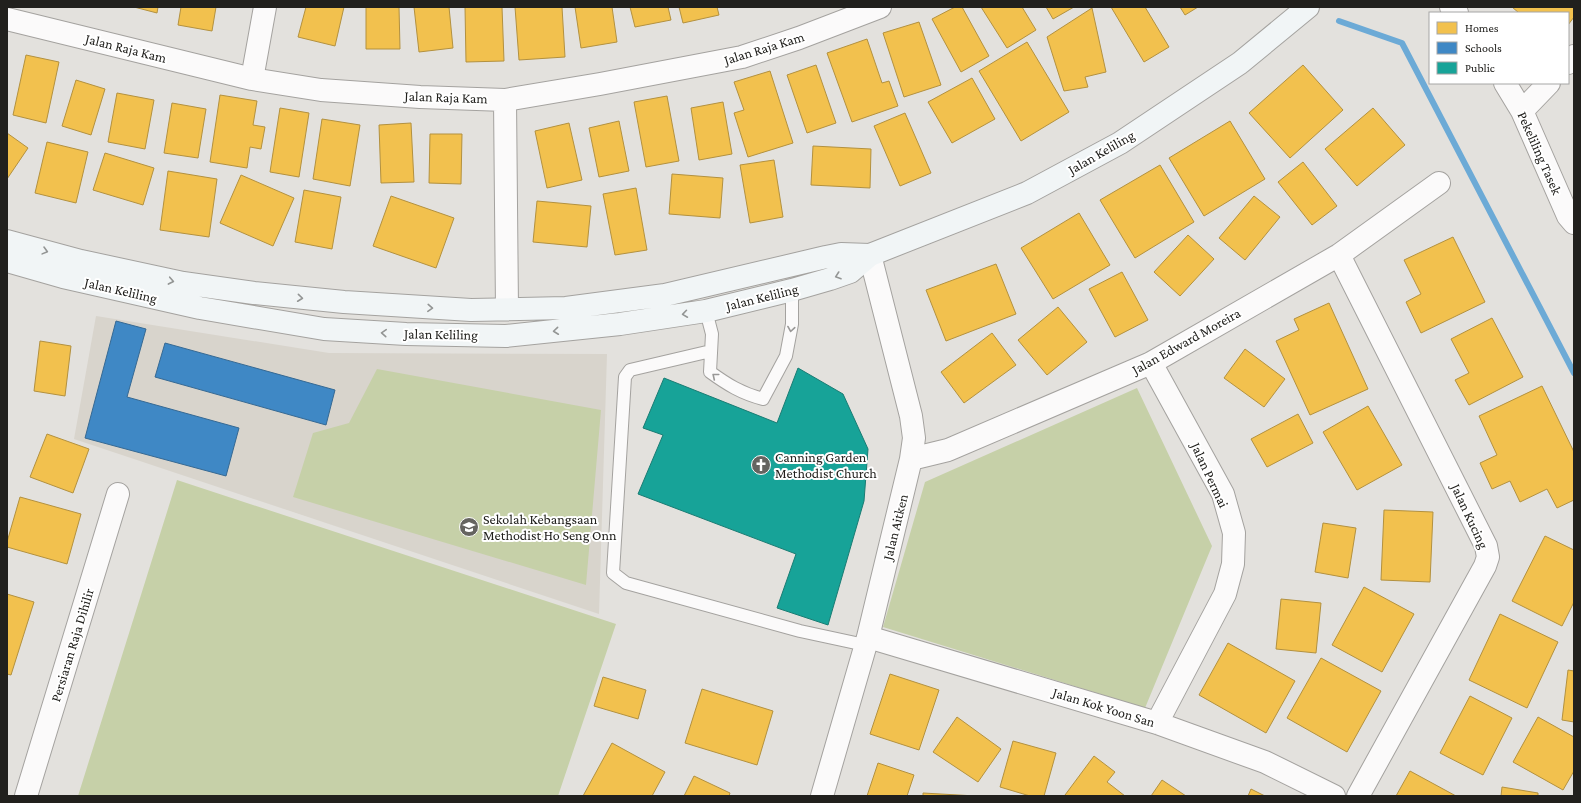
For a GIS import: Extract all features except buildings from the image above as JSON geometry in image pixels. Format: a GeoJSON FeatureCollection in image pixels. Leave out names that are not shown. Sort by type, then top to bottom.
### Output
{"type":"FeatureCollection","features":[{"type":"Feature","properties":{"kind":"main road","name":"Jalan Keliling"},"geometry":{"type":"LineString","coordinates":[[7,261],[63,277],[200,308],[324,329],[406,334],[506,336],[620,324],[706,311],[792,290],[850,272],[870,255],[1028,193],[1120,143],[1240,63],[1308,7]]}},
{"type":"Feature","properties":{"kind":"main road","name":"Jalan Keliling"},"geometry":{"type":"LineString","coordinates":[[7,241],[81,262],[182,283],[247,292],[344,302],[471,310],[566,308],[665,296],[841,254],[870,255]]}},
{"type":"Feature","properties":{"kind":"street"},"geometry":{"type":"LineString","coordinates":[[252,79],[265,7]]}},
{"type":"Feature","properties":{"kind":"street","name":"Jalan Raja Kam"},"geometry":{"type":"LineString","coordinates":[[7,19],[252,79],[321,90],[420,97],[505,100],[742,57],[799,38],[880,7]]}},
{"type":"Feature","properties":{"kind":"street","name":"Pekeliling Tasek"},"geometry":{"type":"LineString","coordinates":[[1506,84],[1522,111],[1568,216],[1574,223]]}},
{"type":"Feature","properties":{"kind":"street"},"geometry":{"type":"LineString","coordinates":[[1522,111],[1548,84]]}},
{"type":"Feature","properties":{"kind":"street"},"geometry":{"type":"LineString","coordinates":[[505,100],[507,309]]}},
{"type":"Feature","properties":{"kind":"street","name":"Jalan Edward Moreira"},"geometry":{"type":"LineString","coordinates":[[911,459],[948,450],[1151,363],[1339,254],[1439,183]]}},
{"type":"Feature","properties":{"kind":"street","name":"Jalan Kucing"},"geometry":{"type":"LineString","coordinates":[[1339,254],[1486,546],[1488,556],[1486,566],[1358,796]]}},
{"type":"Feature","properties":{"kind":"street","name":"Jalan Aitken"},"geometry":{"type":"LineString","coordinates":[[822,796],[866,641],[911,459],[914,438],[911,416],[870,255]]}},
{"type":"Feature","properties":{"kind":"street","name":"Jalan Permai"},"geometry":{"type":"LineString","coordinates":[[1151,363],[1223,494],[1234,533],[1233,564],[1225,594],[1157,723]]}},
{"type":"Feature","properties":{"kind":"street","name":"Persiaran Raja Dihilir"},"geometry":{"type":"LineString","coordinates":[[26,796],[118,494]]}},
{"type":"Feature","properties":{"kind":"street","name":"Jalan Kok Yoon San"},"geometry":{"type":"LineString","coordinates":[[866,641],[1157,723],[1265,762],[1334,796]]}},
{"type":"Feature","properties":{"kind":"lane"},"geometry":{"type":"LineString","coordinates":[[706,311],[712,334],[710,372],[725,384],[743,393],[763,399],[786,356],[792,324],[792,290]]}},
{"type":"Feature","properties":{"kind":"lane"},"geometry":{"type":"LineString","coordinates":[[711,351],[630,370],[625,377],[613,573],[626,583],[800,630],[866,641]]}},
{"type":"Feature","properties":{"kind":"shaded area","name":"Sekolah Kebangsaan Methodist Ho Seng Onn"},"geometry":{"type":"Polygon","coordinates":[[[96,316],[329,353],[607,354],[599,614],[74,439],[96,316]]]}},
{"type":"Feature","properties":{"kind":"green space"},"geometry":{"type":"Polygon","coordinates":[[[377,369],[601,410],[586,585],[293,497],[313,433],[349,423],[377,369]]]}},
{"type":"Feature","properties":{"kind":"green space"},"geometry":{"type":"Polygon","coordinates":[[[1137,388],[1212,546],[1145,708],[883,627],[925,482],[1137,388]]]}},
{"type":"Feature","properties":{"kind":"green space"},"geometry":{"type":"Polygon","coordinates":[[[177,480],[616,624],[558,796],[78,796],[177,480]]]}},
{"type":"Feature","properties":{"kind":"waterway"},"geometry":{"type":"LineString","coordinates":[[1339,21],[1402,43],[1574,373]]}},
{"type":"Feature","properties":{"kind":"place","name":"Canning Garden Methodist Church"},"geometry":{"type":"Point","coordinates":[761,465]}},
{"type":"Feature","properties":{"kind":"place","name":"Sekolah Kebangsaan Methodist Ho Seng Onn"},"geometry":{"type":"Point","coordinates":[469,527]}}]}
